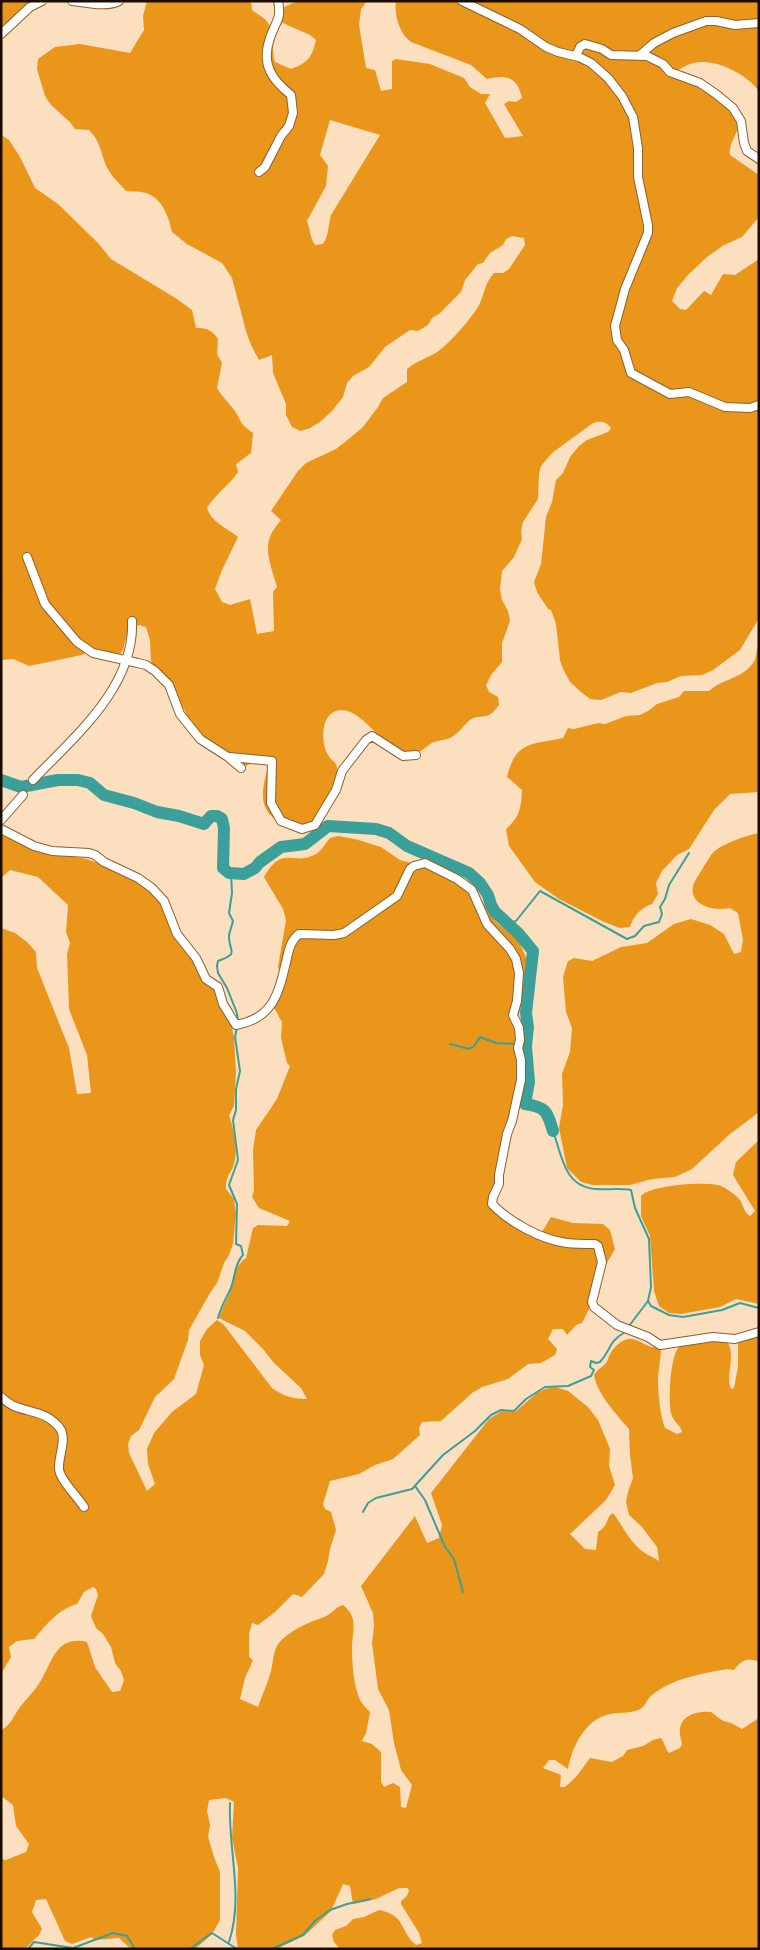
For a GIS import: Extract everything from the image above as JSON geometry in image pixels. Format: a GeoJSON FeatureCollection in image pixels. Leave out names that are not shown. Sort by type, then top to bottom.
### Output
{"type":"FeatureCollection","features":[{"type":"Feature","properties":{"kind":"street"},"geometry":{"type":"LineString","coordinates":[[2,32],[30,8],[42,1]]}},
{"type":"Feature","properties":{"kind":"street"},"geometry":{"type":"LineString","coordinates":[[72,1],[101,4],[119,1]]}},
{"type":"Feature","properties":{"kind":"street"},"geometry":{"type":"LineString","coordinates":[[259,172],[266,168],[281,136],[289,126],[293,113],[291,95],[272,77],[267,57],[270,38],[280,18],[278,1],[272,1]]}},
{"type":"Feature","properties":{"kind":"street"},"geometry":{"type":"LineString","coordinates":[[462,1],[520,29],[546,47],[576,56],[591,63],[608,78],[622,96],[633,116],[638,148],[638,178],[648,233],[625,288],[615,326],[617,340],[624,350],[629,370],[634,376],[670,394],[689,392],[725,407],[750,408],[759,405]]}},
{"type":"Feature","properties":{"kind":"street"},"geometry":{"type":"LineString","coordinates":[[640,56],[654,43],[673,33],[706,21],[735,24],[759,23]]}},
{"type":"Feature","properties":{"kind":"street"},"geometry":{"type":"LineString","coordinates":[[576,56],[580,47],[585,44],[602,49],[611,55],[647,56],[663,64],[670,72],[700,83],[733,108],[741,121],[747,151],[759,159]]}},
{"type":"Feature","properties":{"kind":"street"},"geometry":{"type":"LineString","coordinates":[[27,557],[45,604],[77,642],[93,653],[146,665],[169,685],[180,714],[194,733],[206,744],[228,756],[241,768]]}},
{"type":"Feature","properties":{"kind":"street"},"geometry":{"type":"LineString","coordinates":[[33,780],[65,747],[108,697],[121,677],[127,660],[132,634],[132,622]]}},
{"type":"Feature","properties":{"kind":"street"},"geometry":{"type":"LineString","coordinates":[[228,756],[272,761],[271,803],[281,821],[302,829],[315,825],[336,790],[342,772],[366,740],[372,736],[403,756],[416,755]]}},
{"type":"Feature","properties":{"kind":"street"},"geometry":{"type":"LineString","coordinates":[[1,820],[23,795]]}},
{"type":"Feature","properties":{"kind":"street"},"geometry":{"type":"LineString","coordinates":[[1,829],[34,846],[52,851],[95,855],[104,862],[138,878],[152,888],[164,901],[177,934],[196,958],[206,979],[218,987],[223,1004],[236,1025],[260,1016],[268,1010],[279,991],[293,939],[299,934],[334,935],[344,933],[397,896],[410,869],[419,864],[439,869],[466,884],[477,898],[492,930],[501,937],[516,959],[519,973],[517,1001],[513,1015],[519,1028],[520,1040],[518,1048],[521,1060],[521,1080],[514,1114],[507,1134],[499,1184],[492,1204],[517,1224],[540,1235],[566,1243],[595,1244],[598,1246],[602,1262],[592,1302],[594,1307],[617,1325],[648,1337],[660,1344],[713,1337],[735,1339],[759,1332]]}},
{"type":"Feature","properties":{"kind":"street"},"geometry":{"type":"LineString","coordinates":[[1,1397],[13,1405],[46,1416],[59,1427],[62,1442],[59,1464],[61,1477],[84,1507]]}},
{"type":"Feature","properties":{"kind":"shaded area"},"geometry":{"type":"Polygon","coordinates":[[[1,1],[31,1],[1,27],[1,1]]]}},
{"type":"Feature","properties":{"kind":"shaded area"},"geometry":{"type":"Polygon","coordinates":[[[147,1],[251,1],[252,10],[265,19],[270,26],[275,62],[291,69],[308,59],[313,51],[316,40],[310,35],[274,19],[281,10],[287,5],[299,1],[367,1],[361,9],[359,25],[366,68],[375,70],[381,91],[392,89],[392,61],[396,59],[430,64],[464,78],[470,87],[481,94],[490,94],[485,103],[505,138],[523,136],[504,104],[509,101],[516,102],[522,98],[518,85],[505,77],[487,79],[471,65],[411,42],[400,29],[396,12],[396,1],[759,1],[759,91],[739,73],[721,65],[703,62],[687,65],[676,71],[727,107],[739,122],[730,147],[730,155],[759,175],[759,217],[742,237],[724,245],[707,257],[688,275],[677,288],[672,301],[680,309],[686,310],[704,291],[711,295],[723,274],[735,275],[759,259],[759,618],[740,650],[713,670],[702,675],[681,676],[631,693],[621,692],[601,700],[590,699],[570,682],[560,660],[556,624],[551,610],[548,609],[537,592],[534,582],[541,564],[546,517],[552,502],[556,480],[563,473],[570,457],[579,446],[587,440],[608,432],[611,428],[601,422],[593,423],[552,453],[541,466],[538,499],[523,522],[522,539],[514,557],[502,571],[500,590],[510,621],[502,643],[502,662],[491,675],[486,685],[489,692],[498,697],[499,705],[491,714],[470,720],[450,738],[434,742],[412,754],[402,753],[393,747],[355,714],[345,710],[336,711],[331,714],[325,724],[323,738],[329,757],[336,765],[337,770],[323,807],[311,824],[298,827],[285,825],[276,820],[265,808],[263,793],[268,767],[265,763],[255,761],[246,766],[206,741],[190,721],[171,684],[157,671],[151,661],[150,640],[146,627],[139,625],[128,630],[123,650],[120,654],[92,649],[82,655],[29,666],[13,659],[1,660],[1,135],[9,140],[20,157],[35,188],[58,204],[98,243],[111,259],[192,310],[196,328],[209,330],[218,339],[217,354],[222,363],[217,388],[235,411],[243,425],[253,433],[251,453],[236,464],[238,472],[207,508],[212,518],[238,537],[215,589],[222,602],[230,605],[250,599],[257,634],[274,631],[273,592],[277,587],[270,562],[268,543],[281,520],[271,511],[298,471],[306,463],[336,449],[363,427],[383,398],[407,382],[407,369],[442,349],[478,308],[490,278],[494,273],[503,273],[509,269],[525,245],[524,238],[512,236],[506,239],[503,245],[490,253],[483,263],[478,264],[465,280],[461,292],[439,314],[432,318],[428,325],[418,331],[410,330],[385,347],[369,367],[353,376],[347,383],[343,397],[320,422],[301,431],[292,427],[286,415],[286,404],[273,373],[272,355],[259,360],[246,331],[232,278],[222,263],[187,244],[172,232],[167,214],[152,195],[126,191],[105,164],[99,144],[89,130],[75,129],[51,105],[45,96],[37,69],[38,59],[55,47],[80,44],[130,53],[144,30],[143,16],[147,1]],[[330,120],[320,155],[328,166],[326,186],[307,221],[315,245],[323,244],[325,241],[331,215],[380,135],[330,120]]]}},
{"type":"Feature","properties":{"kind":"shaded area"},"geometry":{"type":"Polygon","coordinates":[[[759,644],[759,792],[730,794],[714,810],[689,849],[677,855],[662,871],[656,883],[658,894],[652,904],[638,912],[630,927],[620,928],[604,922],[559,899],[535,882],[509,846],[506,829],[517,816],[520,807],[522,790],[507,777],[515,757],[520,751],[533,744],[563,738],[568,728],[574,729],[598,723],[605,724],[626,716],[640,715],[657,704],[679,697],[684,691],[709,691],[749,668],[755,661],[759,644]]]}},
{"type":"Feature","properties":{"kind":"shaded area"},"geometry":{"type":"Polygon","coordinates":[[[1,833],[19,843],[41,851],[87,859],[103,865],[136,880],[160,901],[215,990],[231,1024],[234,1037],[236,1073],[234,1106],[229,1115],[234,1134],[236,1155],[227,1179],[226,1189],[234,1199],[236,1213],[233,1244],[217,1283],[189,1330],[188,1340],[174,1379],[155,1397],[139,1430],[131,1436],[128,1444],[129,1453],[147,1491],[155,1484],[148,1464],[147,1449],[154,1433],[172,1412],[196,1394],[204,1365],[200,1355],[200,1341],[207,1329],[217,1320],[224,1325],[272,1388],[288,1396],[307,1399],[301,1388],[274,1363],[245,1331],[219,1318],[231,1291],[236,1270],[246,1258],[253,1228],[258,1225],[287,1226],[290,1221],[259,1208],[252,1197],[254,1190],[253,1150],[256,1130],[277,1099],[290,1066],[287,1063],[281,1038],[282,1022],[273,1006],[282,991],[284,982],[278,967],[286,920],[283,909],[264,877],[271,867],[282,858],[306,858],[314,855],[321,850],[330,838],[338,836],[355,839],[381,847],[400,860],[426,867],[472,886],[496,922],[518,940],[529,965],[515,1032],[519,1076],[490,1201],[539,1237],[551,1217],[573,1223],[603,1224],[610,1230],[615,1249],[596,1282],[590,1307],[582,1323],[576,1325],[567,1335],[563,1329],[553,1329],[548,1339],[557,1349],[555,1355],[541,1363],[528,1364],[508,1379],[482,1387],[472,1393],[441,1421],[422,1422],[419,1428],[420,1435],[393,1459],[375,1465],[359,1474],[330,1481],[323,1504],[325,1509],[331,1512],[336,1530],[324,1574],[302,1597],[293,1594],[275,1612],[258,1625],[252,1623],[249,1634],[249,1657],[253,1660],[245,1678],[240,1699],[258,1707],[270,1676],[275,1651],[279,1643],[290,1633],[327,1616],[343,1605],[353,1619],[352,1659],[356,1687],[361,1702],[370,1712],[366,1733],[362,1741],[372,1744],[381,1752],[381,1782],[384,1787],[393,1783],[400,1787],[401,1807],[406,1808],[412,1785],[401,1770],[394,1743],[389,1710],[378,1689],[372,1643],[373,1613],[361,1586],[415,1516],[427,1543],[439,1538],[442,1525],[431,1493],[489,1419],[502,1411],[515,1412],[537,1393],[555,1387],[568,1391],[588,1407],[598,1420],[610,1449],[609,1466],[615,1485],[606,1500],[570,1534],[585,1549],[596,1550],[598,1532],[604,1527],[613,1513],[638,1547],[659,1561],[657,1547],[642,1527],[629,1515],[626,1502],[633,1478],[629,1429],[603,1397],[594,1375],[606,1363],[615,1347],[624,1340],[632,1339],[650,1347],[661,1348],[658,1380],[663,1423],[665,1428],[677,1434],[682,1432],[672,1416],[670,1398],[672,1366],[677,1349],[681,1345],[691,1342],[724,1341],[728,1343],[731,1354],[729,1383],[731,1389],[734,1388],[738,1367],[738,1343],[740,1340],[759,1335],[759,1662],[748,1660],[742,1662],[734,1670],[727,1669],[697,1675],[669,1684],[652,1695],[640,1709],[601,1717],[593,1722],[581,1735],[576,1743],[568,1769],[555,1760],[549,1760],[543,1768],[561,1775],[560,1787],[565,1787],[576,1777],[590,1758],[612,1762],[623,1756],[627,1750],[643,1746],[661,1738],[669,1753],[680,1748],[682,1744],[680,1728],[684,1719],[692,1714],[711,1712],[723,1721],[742,1729],[759,1718],[759,1949],[340,1949],[334,1942],[332,1935],[335,1930],[346,1926],[353,1919],[364,1917],[379,1910],[394,1916],[416,1945],[422,1943],[419,1933],[401,1904],[401,1901],[407,1896],[408,1888],[399,1888],[376,1899],[353,1904],[350,1886],[343,1884],[331,1911],[304,1936],[276,1949],[238,1949],[236,1935],[238,1868],[232,1838],[234,1802],[226,1798],[209,1800],[207,1811],[210,1825],[208,1837],[220,1872],[220,1920],[212,1934],[195,1949],[131,1949],[119,1938],[95,1940],[91,1937],[72,1944],[65,1941],[46,1899],[36,1900],[32,1912],[42,1929],[39,1935],[25,1949],[1,1949],[1,1859],[6,1860],[26,1852],[29,1844],[16,1826],[13,1805],[1,1796],[1,1730],[9,1724],[38,1686],[52,1658],[68,1642],[87,1642],[95,1667],[112,1692],[120,1691],[124,1680],[121,1671],[115,1663],[111,1647],[103,1634],[96,1628],[91,1616],[98,1595],[93,1587],[84,1592],[77,1604],[53,1618],[34,1639],[17,1641],[9,1647],[11,1657],[1,1674],[1,928],[15,933],[36,952],[37,968],[69,1048],[77,1094],[91,1093],[87,1055],[69,1009],[67,954],[70,943],[66,932],[68,905],[38,877],[10,870],[1,878],[1,833]]]}},
{"type":"Feature","properties":{"kind":"shaded area"},"geometry":{"type":"Polygon","coordinates":[[[759,833],[759,1112],[730,1134],[692,1169],[675,1177],[652,1179],[630,1185],[593,1185],[581,1182],[567,1168],[559,1128],[563,1105],[562,1074],[570,1052],[572,1028],[566,1012],[563,977],[568,961],[574,958],[592,961],[621,947],[647,943],[674,924],[691,919],[710,925],[724,934],[734,954],[741,952],[743,940],[738,913],[730,908],[712,908],[700,903],[695,899],[693,886],[714,851],[731,842],[759,833]]]}},
{"type":"Feature","properties":{"kind":"shaded area"},"geometry":{"type":"Polygon","coordinates":[[[759,1140],[759,1304],[736,1299],[720,1307],[681,1314],[669,1313],[659,1306],[654,1291],[650,1236],[641,1216],[641,1196],[656,1189],[680,1185],[704,1184],[721,1186],[740,1200],[750,1216],[755,1211],[733,1175],[736,1162],[759,1140]]]}},
{"type":"Feature","properties":{"kind":"waterway"},"geometry":{"type":"LineString","coordinates":[[1,780],[21,787],[58,780],[78,780],[90,783],[104,795],[134,803],[157,812],[179,816],[204,824],[211,816],[217,816],[222,819],[224,828],[223,868],[229,873],[244,874],[255,868],[260,862],[281,847],[305,844],[328,826],[376,829],[389,833],[407,846],[469,873],[480,883],[488,895],[495,912],[519,934],[533,951],[526,1013],[529,1082],[525,1104],[545,1111],[553,1131]]}},
{"type":"Feature","properties":{"kind":"waterway"},"geometry":{"type":"LineString","coordinates":[[507,924],[516,921],[540,891],[627,939],[635,936],[644,926],[659,922],[662,914],[660,907],[665,899],[669,885],[689,853]]}},
{"type":"Feature","properties":{"kind":"waterway"},"geometry":{"type":"LineString","coordinates":[[231,873],[232,893],[229,913],[233,921],[229,933],[229,942],[232,952],[229,956],[218,961],[217,966],[218,973],[227,988],[237,1013],[238,1022]]}},
{"type":"Feature","properties":{"kind":"waterway"},"geometry":{"type":"LineString","coordinates":[[218,1318],[231,1288],[238,1262],[243,1255],[241,1246],[236,1244],[237,1204],[229,1185],[238,1160],[233,1120],[236,1110],[236,1089],[240,1071],[235,1037],[237,1027]]}},
{"type":"Feature","properties":{"kind":"waterway"},"geometry":{"type":"LineString","coordinates":[[450,1044],[469,1049],[474,1046],[480,1037],[496,1043],[516,1044]]}},
{"type":"Feature","properties":{"kind":"waterway"},"geometry":{"type":"LineString","coordinates":[[553,1131],[566,1169],[577,1183],[596,1189],[631,1190],[635,1208],[649,1239],[651,1287],[648,1301],[651,1306],[669,1315],[683,1317],[722,1310],[740,1303],[759,1308]]}},
{"type":"Feature","properties":{"kind":"waterway"},"geometry":{"type":"LineString","coordinates":[[629,1326],[648,1301]]}},
{"type":"Feature","properties":{"kind":"waterway"},"geometry":{"type":"LineString","coordinates":[[363,1512],[368,1503],[376,1498],[412,1489],[443,1455],[475,1431],[491,1415],[501,1410],[514,1411],[526,1399],[545,1387],[568,1386],[591,1376],[594,1370],[590,1367],[591,1361],[600,1362],[612,1343],[625,1332]]}},
{"type":"Feature","properties":{"kind":"waterway"},"geometry":{"type":"LineString","coordinates":[[415,1486],[425,1500],[445,1547],[454,1559],[463,1592]]}},
{"type":"Feature","properties":{"kind":"waterway"},"geometry":{"type":"LineString","coordinates":[[229,1942],[235,1908],[230,1803]]}},
{"type":"Feature","properties":{"kind":"waterway"},"geometry":{"type":"LineString","coordinates":[[272,1949],[303,1935],[315,1921],[330,1910],[371,1899]]}},
{"type":"Feature","properties":{"kind":"waterway"},"geometry":{"type":"LineString","coordinates":[[28,1949],[34,1942],[73,1948],[113,1933],[127,1936],[135,1949]]}},
{"type":"Feature","properties":{"kind":"waterway"},"geometry":{"type":"LineString","coordinates":[[190,1949],[212,1933],[237,1949]]}}]}
